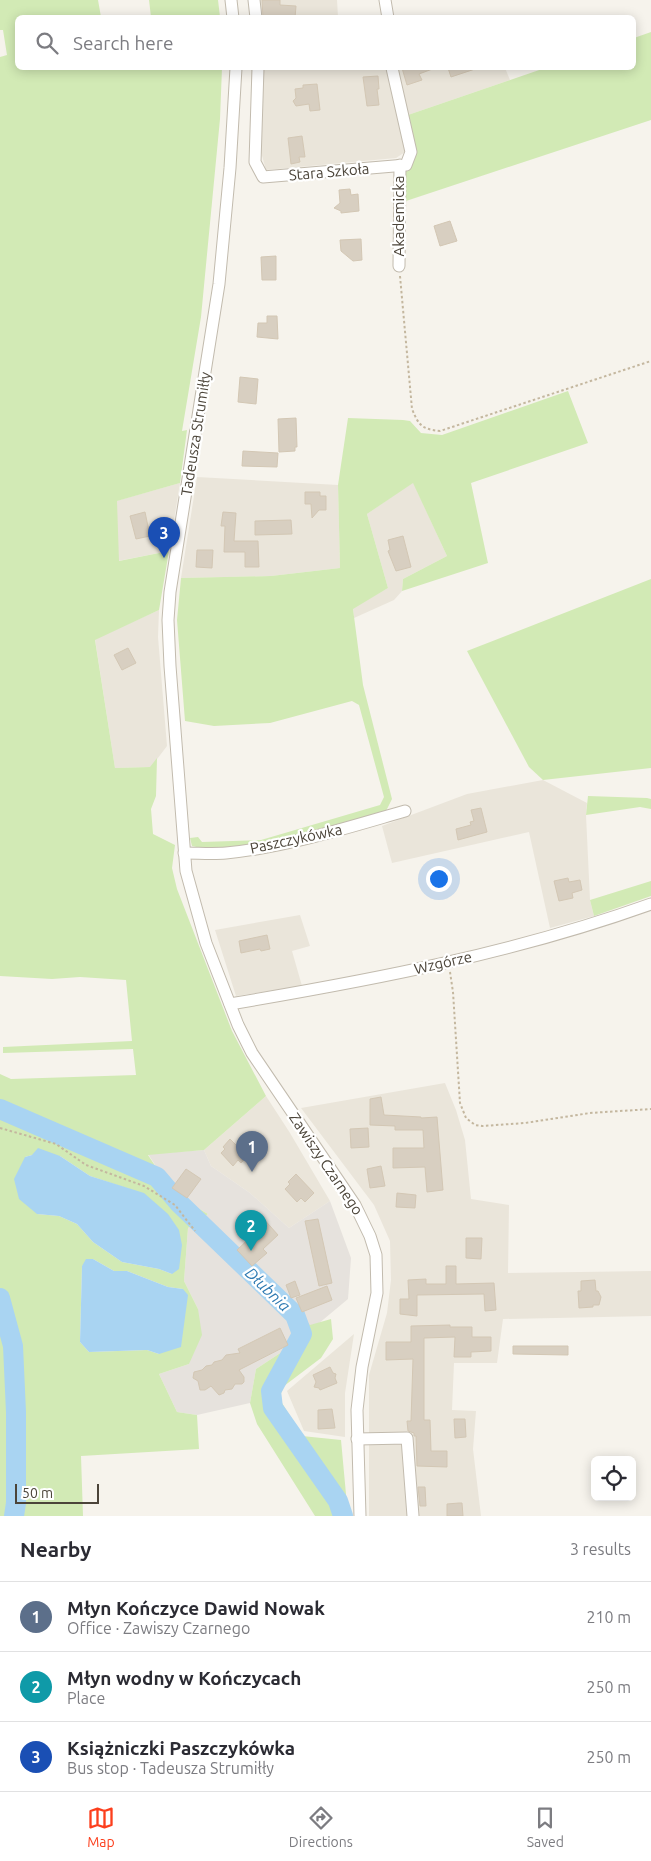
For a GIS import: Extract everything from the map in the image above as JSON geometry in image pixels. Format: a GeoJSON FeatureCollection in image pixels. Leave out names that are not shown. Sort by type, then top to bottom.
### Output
{"type":"FeatureCollection","features":[{"type":"Feature","properties":{"kind":"street"},"geometry":{"type":"LineString","coordinates":[[231,0],[232,15]]}},
{"type":"Feature","properties":{"kind":"street"},"geometry":{"type":"LineString","coordinates":[[254,0],[256,15]]}},
{"type":"Feature","properties":{"kind":"street"},"geometry":{"type":"LineString","coordinates":[[385,0],[388,15]]}},
{"type":"Feature","properties":{"kind":"street","name":"Tadeusza Strumiłły"},"geometry":{"type":"LineString","coordinates":[[230,1004],[206,943],[186,870],[168,620],[170,592],[219,284],[230,168],[236,70]]}},
{"type":"Feature","properties":{"kind":"street","name":"Stara Szkoła"},"geometry":{"type":"LineString","coordinates":[[258,70],[255,162],[263,177],[400,165]]}},
{"type":"Feature","properties":{"kind":"street"},"geometry":{"type":"LineString","coordinates":[[392,70],[411,152],[406,165],[400,165]]}},
{"type":"Feature","properties":{"kind":"street","name":"Akademicka"},"geometry":{"type":"LineString","coordinates":[[399,266],[400,165]]}},
{"type":"Feature","properties":{"kind":"street","name":"Paszczykówka"},"geometry":{"type":"LineString","coordinates":[[184,853],[225,853],[270,847],[330,833],[405,812]]}},
{"type":"Feature","properties":{"kind":"street","name":"Wzgórze"},"geometry":{"type":"LineString","coordinates":[[230,1004],[383,977],[448,962],[604,921],[651,904]]}},
{"type":"Feature","properties":{"kind":"street","name":"Zawiszy Czarnego"},"geometry":{"type":"LineString","coordinates":[[230,1004],[252,1053],[355,1205],[363,1218],[373,1245],[378,1272],[377,1293],[362,1367],[357,1410],[360,1516]]}},
{"type":"Feature","properties":{"kind":"street"},"geometry":{"type":"LineString","coordinates":[[357,1439],[407,1438],[413,1516]]}},
{"type":"Feature","properties":{"kind":"path"},"geometry":{"type":"LineString","coordinates":[[399,266],[412,409],[417,421],[426,429],[440,432],[651,361]]}},
{"type":"Feature","properties":{"kind":"path"},"geometry":{"type":"LineString","coordinates":[[448,962],[453,992],[460,1103],[466,1118],[475,1125],[526,1123],[590,1113],[651,1109]]}},
{"type":"Feature","properties":{"kind":"path"},"geometry":{"type":"LineString","coordinates":[[1,1129],[56,1144],[86,1165],[144,1186],[175,1206],[195,1231]]}},
{"type":"Feature","properties":{"kind":"shaded area"},"geometry":{"type":"Polygon","coordinates":[[[256,0],[337,0],[338,15],[259,15],[256,0]]]}},
{"type":"Feature","properties":{"kind":"shaded area"},"geometry":{"type":"Polygon","coordinates":[[[264,70],[388,70],[405,152],[396,158],[266,170],[261,152],[264,70]]]}},
{"type":"Feature","properties":{"kind":"shaded area"},"geometry":{"type":"Polygon","coordinates":[[[397,70],[506,70],[510,80],[405,116],[397,70]]]}},
{"type":"Feature","properties":{"kind":"shaded area"},"geometry":{"type":"Polygon","coordinates":[[[197,477],[338,485],[340,568],[271,576],[181,578],[197,477]]]}},
{"type":"Feature","properties":{"kind":"shaded area"},"geometry":{"type":"Polygon","coordinates":[[[413,482],[447,556],[403,579],[402,591],[394,600],[354,618],[353,608],[388,588],[367,514],[413,482]]]}},
{"type":"Feature","properties":{"kind":"shaded area"},"geometry":{"type":"Polygon","coordinates":[[[180,483],[169,551],[118,561],[116,501],[180,483]]]}},
{"type":"Feature","properties":{"kind":"shaded area"},"geometry":{"type":"Polygon","coordinates":[[[159,610],[158,637],[167,746],[151,767],[115,768],[95,639],[159,610]]]}},
{"type":"Feature","properties":{"kind":"shaded area"},"geometry":{"type":"Polygon","coordinates":[[[543,780],[587,803],[590,900],[594,916],[550,928],[529,832],[392,863],[382,826],[467,794],[543,780]]]}},
{"type":"Feature","properties":{"kind":"shaded area"},"geometry":{"type":"Polygon","coordinates":[[[300,915],[310,946],[292,951],[302,986],[236,996],[215,930],[300,915]]]}},
{"type":"Feature","properties":{"kind":"shaded area"},"geometry":{"type":"Polygon","coordinates":[[[445,1083],[465,1140],[471,1199],[509,1205],[508,1273],[651,1271],[651,1316],[503,1319],[497,1363],[454,1363],[452,1410],[476,1411],[473,1449],[481,1516],[369,1516],[369,1375],[387,1313],[391,1280],[390,1241],[374,1205],[301,1108],[445,1083]]]}},
{"type":"Feature","properties":{"kind":"shaded area"},"geometry":{"type":"Polygon","coordinates":[[[266,1096],[330,1201],[289,1228],[250,1193],[211,1166],[204,1150],[266,1096]]]}},
{"type":"Feature","properties":{"kind":"shaded area"},"geometry":{"type":"Polygon","coordinates":[[[204,1150],[211,1166],[250,1193],[289,1228],[330,1201],[351,1258],[348,1299],[294,1344],[256,1369],[250,1403],[197,1415],[177,1412],[159,1374],[189,1364],[198,1309],[184,1281],[188,1228],[208,1214],[182,1199],[168,1185],[148,1154],[204,1150]]]}},
{"type":"Feature","properties":{"kind":"shaded area"},"geometry":{"type":"Polygon","coordinates":[[[354,1334],[345,1393],[345,1437],[304,1431],[287,1391],[354,1334]]]}},
{"type":"Feature","properties":{"kind":"green space"},"geometry":{"type":"Polygon","coordinates":[[[0,0],[98,0],[101,15],[15,15],[15,70],[222,70],[220,119],[201,317],[182,431],[187,430],[180,483],[117,501],[119,561],[169,551],[159,610],[95,640],[115,768],[150,767],[157,758],[156,796],[151,809],[153,834],[175,845],[172,868],[177,889],[232,1031],[266,1096],[204,1150],[148,1155],[168,1185],[182,1199],[208,1214],[188,1228],[184,1281],[198,1309],[202,1335],[189,1364],[159,1374],[177,1412],[197,1415],[199,1449],[81,1456],[83,1516],[0,1516],[0,1074],[11,1079],[136,1075],[133,1049],[3,1053],[3,1047],[132,1041],[126,980],[80,977],[52,979],[0,976],[0,57],[7,55],[3,30],[0,30],[0,0]],[[32,1155],[25,1157],[37,1214],[59,1216],[77,1224],[93,1242],[122,1262],[159,1269],[172,1274],[144,1194],[90,1176],[60,1156],[32,1155]],[[93,1259],[82,1266],[80,1342],[89,1352],[147,1350],[159,1354],[183,1289],[168,1287],[127,1271],[114,1271],[93,1259]]]}},
{"type":"Feature","properties":{"kind":"green space"},"geometry":{"type":"Polygon","coordinates":[[[149,0],[218,0],[220,15],[151,15],[149,0]]]}},
{"type":"Feature","properties":{"kind":"green space"},"geometry":{"type":"Polygon","coordinates":[[[651,32],[651,120],[403,202],[404,174],[414,154],[405,116],[539,70],[636,70],[636,37],[651,32]]]}},
{"type":"Feature","properties":{"kind":"green space"},"geometry":{"type":"Polygon","coordinates":[[[568,391],[588,443],[471,483],[488,563],[402,591],[403,579],[447,556],[413,483],[367,514],[388,588],[353,609],[363,685],[392,799],[386,811],[260,846],[210,850],[192,846],[190,838],[198,837],[202,842],[261,840],[380,805],[384,797],[359,705],[352,701],[270,723],[214,726],[185,721],[177,620],[181,578],[271,576],[340,568],[338,485],[348,418],[410,421],[421,433],[442,435],[568,391]]]}},
{"type":"Feature","properties":{"kind":"green space"},"geometry":{"type":"Polygon","coordinates":[[[651,579],[651,768],[543,780],[529,767],[467,651],[651,579]]]}},
{"type":"Feature","properties":{"kind":"green space"},"geometry":{"type":"Polygon","coordinates":[[[588,796],[647,798],[651,799],[651,809],[640,807],[586,815],[588,796]]]}},
{"type":"Feature","properties":{"kind":"green space"},"geometry":{"type":"Polygon","coordinates":[[[651,881],[651,896],[594,916],[590,900],[651,881]]]}},
{"type":"Feature","properties":{"kind":"green space"},"geometry":{"type":"Polygon","coordinates":[[[242,1257],[310,1325],[331,1319],[333,1339],[321,1358],[284,1386],[279,1398],[302,1436],[341,1440],[348,1516],[315,1516],[257,1424],[250,1403],[256,1369],[294,1344],[295,1328],[233,1268],[242,1257]]]}},
{"type":"Feature","properties":{"kind":"water"},"geometry":{"type":"Polygon","coordinates":[[[38,1148],[60,1156],[90,1176],[144,1193],[168,1214],[179,1230],[182,1245],[179,1269],[172,1274],[159,1269],[122,1262],[93,1242],[77,1224],[59,1216],[37,1214],[19,1199],[14,1179],[25,1157],[32,1155],[38,1148]]]}},
{"type":"Feature","properties":{"kind":"water"},"geometry":{"type":"Polygon","coordinates":[[[86,1259],[93,1259],[114,1271],[127,1271],[168,1287],[183,1289],[188,1295],[181,1347],[159,1354],[147,1350],[89,1352],[80,1342],[82,1266],[86,1259]]]}},
{"type":"Feature","properties":{"kind":"building"},"geometry":{"type":"Polygon","coordinates":[[[262,0],[280,0],[280,5],[296,6],[295,15],[263,15],[262,0]]]}},
{"type":"Feature","properties":{"kind":"building"},"geometry":{"type":"Polygon","coordinates":[[[403,70],[430,70],[419,74],[422,80],[407,85],[403,70]]]}},
{"type":"Feature","properties":{"kind":"building"},"geometry":{"type":"Polygon","coordinates":[[[449,70],[472,70],[451,77],[449,70]]]}},
{"type":"Feature","properties":{"kind":"building"},"geometry":{"type":"Polygon","coordinates":[[[378,76],[379,105],[367,106],[363,77],[378,76]]]}},
{"type":"Feature","properties":{"kind":"building"},"geometry":{"type":"Polygon","coordinates":[[[317,84],[320,110],[310,111],[309,104],[296,106],[293,101],[296,98],[295,89],[303,88],[303,85],[317,84]]]}},
{"type":"Feature","properties":{"kind":"building"},"geometry":{"type":"Polygon","coordinates":[[[302,136],[305,157],[299,157],[300,162],[291,164],[288,138],[302,136]]]}},
{"type":"Feature","properties":{"kind":"building"},"geometry":{"type":"Polygon","coordinates":[[[350,189],[351,195],[358,194],[359,211],[341,213],[341,211],[334,208],[340,203],[339,190],[350,189]]]}},
{"type":"Feature","properties":{"kind":"building"},"geometry":{"type":"Polygon","coordinates":[[[450,221],[457,241],[440,246],[434,226],[450,221]]]}},
{"type":"Feature","properties":{"kind":"building"},"geometry":{"type":"Polygon","coordinates":[[[361,239],[362,260],[353,261],[341,251],[340,240],[361,239]]]}},
{"type":"Feature","properties":{"kind":"building"},"geometry":{"type":"Polygon","coordinates":[[[276,256],[276,280],[262,280],[261,257],[276,256]]]}},
{"type":"Feature","properties":{"kind":"building"},"geometry":{"type":"Polygon","coordinates":[[[267,316],[277,316],[278,339],[257,337],[258,323],[267,323],[267,316]]]}},
{"type":"Feature","properties":{"kind":"building"},"geometry":{"type":"Polygon","coordinates":[[[240,377],[258,379],[256,404],[238,402],[240,377]]]}},
{"type":"Feature","properties":{"kind":"building"},"geometry":{"type":"Polygon","coordinates":[[[296,418],[297,447],[295,447],[295,451],[279,452],[278,419],[296,418]]]}},
{"type":"Feature","properties":{"kind":"building"},"geometry":{"type":"Polygon","coordinates":[[[243,451],[278,453],[277,467],[242,466],[243,451]]]}},
{"type":"Feature","properties":{"kind":"building"},"geometry":{"type":"Polygon","coordinates":[[[305,492],[320,492],[320,496],[326,496],[326,510],[319,510],[312,518],[311,504],[305,504],[305,492]]]}},
{"type":"Feature","properties":{"kind":"building"},"geometry":{"type":"Polygon","coordinates":[[[145,512],[150,536],[136,539],[130,516],[145,512]]]}},
{"type":"Feature","properties":{"kind":"building"},"geometry":{"type":"Polygon","coordinates":[[[223,512],[236,513],[234,541],[258,541],[259,567],[245,567],[245,552],[224,552],[225,526],[221,526],[223,512]]]}},
{"type":"Feature","properties":{"kind":"building"},"geometry":{"type":"Polygon","coordinates":[[[291,520],[292,534],[255,535],[255,521],[291,520]]]}},
{"type":"Feature","properties":{"kind":"building"},"geometry":{"type":"Polygon","coordinates":[[[403,536],[411,567],[396,571],[388,551],[390,550],[388,540],[403,536]]]}},
{"type":"Feature","properties":{"kind":"building"},"geometry":{"type":"Polygon","coordinates":[[[197,550],[213,550],[212,568],[196,567],[197,550]]]}},
{"type":"Feature","properties":{"kind":"building"},"geometry":{"type":"Polygon","coordinates":[[[128,648],[136,663],[122,670],[114,655],[128,648]]]}},
{"type":"Feature","properties":{"kind":"building"},"geometry":{"type":"Polygon","coordinates":[[[481,808],[487,832],[458,840],[456,829],[471,825],[470,822],[474,821],[471,810],[481,808]]]}},
{"type":"Feature","properties":{"kind":"building"},"geometry":{"type":"Polygon","coordinates":[[[568,878],[569,882],[580,880],[582,890],[572,893],[573,898],[559,901],[554,881],[568,878]]]}},
{"type":"Feature","properties":{"kind":"building"},"geometry":{"type":"Polygon","coordinates":[[[267,935],[270,949],[241,953],[239,941],[267,935]]]}},
{"type":"Feature","properties":{"kind":"building"},"geometry":{"type":"Polygon","coordinates":[[[381,1097],[384,1115],[421,1118],[437,1117],[443,1190],[427,1192],[425,1167],[393,1168],[393,1148],[424,1148],[423,1130],[395,1130],[395,1126],[370,1125],[370,1099],[381,1097]]]}},
{"type":"Feature","properties":{"kind":"building"},"geometry":{"type":"Polygon","coordinates":[[[368,1128],[369,1147],[351,1148],[350,1129],[368,1128]]]}},
{"type":"Feature","properties":{"kind":"building"},"geometry":{"type":"Polygon","coordinates":[[[230,1139],[247,1156],[241,1163],[238,1160],[233,1166],[221,1153],[225,1149],[223,1147],[230,1139]]]}},
{"type":"Feature","properties":{"kind":"building"},"geometry":{"type":"Polygon","coordinates":[[[381,1166],[385,1186],[370,1188],[367,1169],[381,1166]]]}},
{"type":"Feature","properties":{"kind":"building"},"geometry":{"type":"Polygon","coordinates":[[[186,1169],[201,1179],[187,1198],[172,1188],[186,1169]]]}},
{"type":"Feature","properties":{"kind":"building"},"geometry":{"type":"Polygon","coordinates":[[[296,1174],[314,1193],[305,1202],[301,1198],[297,1202],[285,1189],[290,1184],[288,1182],[296,1174]]]}},
{"type":"Feature","properties":{"kind":"building"},"geometry":{"type":"Polygon","coordinates":[[[397,1193],[416,1195],[415,1208],[396,1207],[397,1193]]]}},
{"type":"Feature","properties":{"kind":"building"},"geometry":{"type":"Polygon","coordinates":[[[254,1216],[259,1220],[262,1217],[278,1235],[263,1249],[267,1253],[252,1266],[237,1250],[256,1232],[247,1223],[254,1216]]]}},
{"type":"Feature","properties":{"kind":"building"},"geometry":{"type":"Polygon","coordinates":[[[318,1219],[332,1283],[319,1286],[305,1221],[318,1219]]]}},
{"type":"Feature","properties":{"kind":"building"},"geometry":{"type":"Polygon","coordinates":[[[466,1238],[482,1238],[481,1259],[466,1258],[466,1238]]]}},
{"type":"Feature","properties":{"kind":"building"},"geometry":{"type":"Polygon","coordinates":[[[446,1266],[456,1266],[456,1284],[494,1283],[496,1310],[485,1311],[484,1294],[417,1295],[417,1316],[400,1314],[400,1299],[409,1299],[408,1280],[426,1279],[426,1284],[446,1284],[446,1266]]]}},
{"type":"Feature","properties":{"kind":"building"},"geometry":{"type":"Polygon","coordinates":[[[595,1280],[596,1291],[598,1291],[601,1297],[599,1305],[579,1308],[578,1291],[581,1291],[581,1281],[595,1280]]]}},
{"type":"Feature","properties":{"kind":"building"},"geometry":{"type":"Polygon","coordinates":[[[295,1281],[300,1295],[291,1298],[286,1285],[295,1281]]]}},
{"type":"Feature","properties":{"kind":"building"},"geometry":{"type":"Polygon","coordinates":[[[327,1286],[332,1300],[302,1312],[296,1298],[327,1286]]]}},
{"type":"Feature","properties":{"kind":"building"},"geometry":{"type":"Polygon","coordinates":[[[450,1325],[450,1327],[472,1327],[472,1337],[491,1337],[491,1351],[471,1352],[471,1357],[454,1357],[455,1337],[424,1338],[424,1420],[430,1420],[431,1451],[447,1451],[447,1467],[417,1466],[416,1436],[408,1431],[407,1421],[411,1421],[413,1359],[386,1360],[386,1342],[411,1342],[411,1326],[450,1325]]]}},
{"type":"Feature","properties":{"kind":"building"},"geometry":{"type":"Polygon","coordinates":[[[280,1328],[288,1345],[239,1370],[244,1377],[242,1384],[235,1384],[232,1389],[225,1390],[224,1393],[219,1395],[211,1386],[205,1390],[200,1390],[198,1381],[193,1378],[194,1372],[222,1360],[226,1355],[240,1353],[238,1349],[280,1328]]]}},
{"type":"Feature","properties":{"kind":"building"},"geometry":{"type":"Polygon","coordinates":[[[513,1346],[568,1346],[568,1355],[513,1354],[513,1346]]]}},
{"type":"Feature","properties":{"kind":"building"},"geometry":{"type":"Polygon","coordinates":[[[330,1367],[333,1373],[336,1374],[337,1383],[320,1390],[314,1387],[316,1382],[313,1375],[330,1367]]]}},
{"type":"Feature","properties":{"kind":"building"},"geometry":{"type":"Polygon","coordinates":[[[332,1409],[335,1428],[318,1429],[318,1410],[332,1409]]]}},
{"type":"Feature","properties":{"kind":"building"},"geometry":{"type":"Polygon","coordinates":[[[454,1419],[465,1419],[466,1437],[455,1438],[454,1419]]]}},
{"type":"Feature","properties":{"kind":"building"},"geometry":{"type":"Polygon","coordinates":[[[418,1487],[425,1487],[426,1506],[420,1506],[418,1487]]]}},
{"type":"Feature","properties":{"kind":"building"},"geometry":{"type":"Polygon","coordinates":[[[462,1503],[463,1516],[447,1516],[447,1504],[462,1503]]]}},
{"type":"Feature","properties":{"kind":"waterway","name":"Dłubnia"},"geometry":{"type":"LineString","coordinates":[[0,1109],[157,1177],[179,1203],[295,1315],[302,1334],[271,1391],[273,1408],[338,1501],[343,1516]]}},
{"type":"Feature","properties":{"kind":"waterway"},"geometry":{"type":"LineString","coordinates":[[0,1298],[13,1346],[16,1412],[16,1503],[14,1516]]}},
{"type":"Feature","properties":{"kind":"place","name":"Książniczki Paszczykówka"},"geometry":{"type":"Point","coordinates":[164,558]}},
{"type":"Feature","properties":{"kind":"place","name":"Młyn Kończyce Dawid Nowak"},"geometry":{"type":"Point","coordinates":[252,1172]}},
{"type":"Feature","properties":{"kind":"place","name":"Młyn wodny w Kończycach"},"geometry":{"type":"Point","coordinates":[251,1251]}}]}
